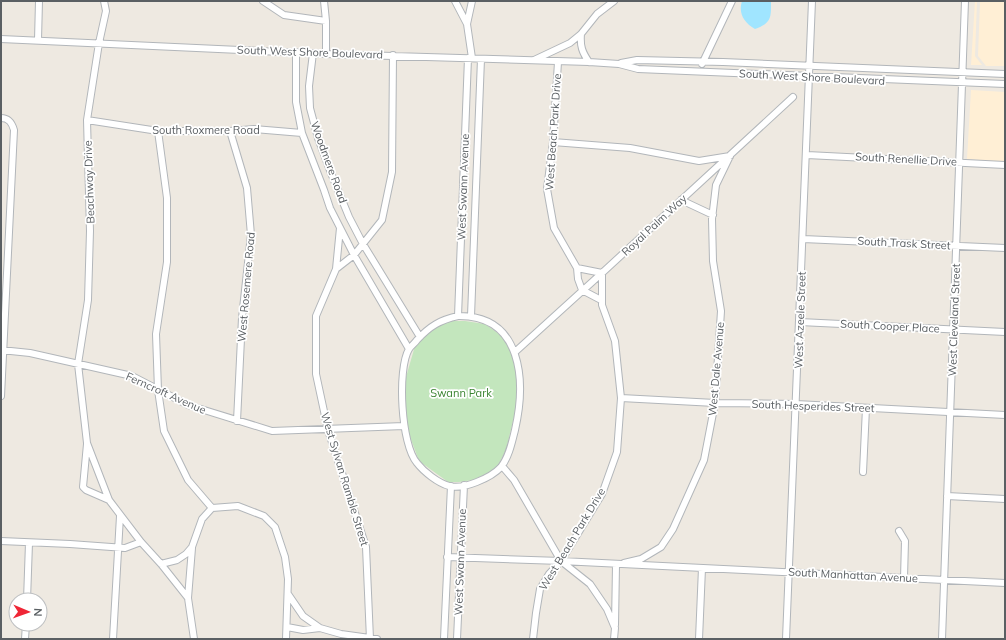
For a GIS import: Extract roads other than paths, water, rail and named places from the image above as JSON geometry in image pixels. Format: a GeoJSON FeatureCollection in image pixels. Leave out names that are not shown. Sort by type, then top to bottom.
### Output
{"type":"FeatureCollection","features":[{"type":"Feature","properties":{"kind":"street"},"geometry":{"type":"LineString","coordinates":[[38,40],[39,1]]}},
{"type":"Feature","properties":{"kind":"street","name":"Beachway Drive"},"geometry":{"type":"LineString","coordinates":[[87,443],[78,364],[88,300],[90,238],[86,120],[106,11],[104,1]]}},
{"type":"Feature","properties":{"kind":"street"},"geometry":{"type":"LineString","coordinates":[[262,1],[284,15],[326,21]]}},
{"type":"Feature","properties":{"kind":"street"},"geometry":{"type":"LineString","coordinates":[[324,1],[326,21],[326,54]]}},
{"type":"Feature","properties":{"kind":"street"},"geometry":{"type":"LineString","coordinates":[[455,1],[467,24]]}},
{"type":"Feature","properties":{"kind":"street","name":"West Swann Avenue"},"geometry":{"type":"LineString","coordinates":[[458,316],[470,58],[467,24],[472,1]]}},
{"type":"Feature","properties":{"kind":"street"},"geometry":{"type":"LineString","coordinates":[[530,61],[570,43],[581,34],[598,14],[614,1]]}},
{"type":"Feature","properties":{"kind":"street"},"geometry":{"type":"LineString","coordinates":[[698,71],[732,1]]}},
{"type":"Feature","properties":{"kind":"street","name":"West Azeele Street"},"geometry":{"type":"LineString","coordinates":[[786,639],[807,155],[812,1]]}},
{"type":"Feature","properties":{"kind":"street","name":"West Cleveland Street"},"geometry":{"type":"LineString","coordinates":[[942,639],[965,1]]}},
{"type":"Feature","properties":{"kind":"street"},"geometry":{"type":"LineString","coordinates":[[581,34],[580,44],[582,53],[589,62]]}},
{"type":"Feature","properties":{"kind":"street","name":"South West Shore Boulevard"},"geometry":{"type":"LineString","coordinates":[[1,39],[326,54],[589,62],[619,64],[638,69],[1005,84]]}},
{"type":"Feature","properties":{"kind":"street","name":"Woodmere Road"},"geometry":{"type":"LineString","coordinates":[[296,52],[296,102],[302,133],[330,208],[354,255],[409,349]]}},
{"type":"Feature","properties":{"kind":"street","name":"Woodmere Road"},"geometry":{"type":"LineString","coordinates":[[313,53],[309,86],[310,108],[318,138],[331,173],[349,217],[363,244],[420,337]]}},
{"type":"Feature","properties":{"kind":"street","name":"West Sylvan Ramble Street"},"geometry":{"type":"LineString","coordinates":[[370,638],[366,547],[328,430],[316,374],[316,316],[336,269],[354,255],[382,220],[392,172],[393,55]]}},
{"type":"Feature","properties":{"kind":"street","name":"West Swann Avenue"},"geometry":{"type":"LineString","coordinates":[[470,316],[481,59]]}},
{"type":"Feature","properties":{"kind":"street","name":"South West Shore Boulevard"},"geometry":{"type":"LineString","coordinates":[[619,64],[637,60],[1005,74]]}},
{"type":"Feature","properties":{"kind":"street","name":"West Beach Park Drive"},"geometry":{"type":"LineString","coordinates":[[558,62],[553,142],[547,189],[554,228],[577,268],[578,279],[582,290]]}},
{"type":"Feature","properties":{"kind":"street","name":"Royal Palm Way"},"geometry":{"type":"LineString","coordinates":[[515,352],[793,97]]}},
{"type":"Feature","properties":{"kind":"street"},"geometry":{"type":"LineString","coordinates":[[1,118],[5,118],[10,121],[14,130],[8,270],[2,350],[1,396]]}},
{"type":"Feature","properties":{"kind":"street","name":"South Roxmere Road"},"geometry":{"type":"LineString","coordinates":[[86,120],[158,131],[230,131],[254,129],[302,133]]}},
{"type":"Feature","properties":{"kind":"street"},"geometry":{"type":"LineString","coordinates":[[158,131],[167,198],[167,262],[156,334],[158,390],[164,431],[188,480],[212,508]]}},
{"type":"Feature","properties":{"kind":"street","name":"West Rosemere Road"},"geometry":{"type":"LineString","coordinates":[[230,131],[247,188],[251,235],[242,318],[237,421]]}},
{"type":"Feature","properties":{"kind":"street"},"geometry":{"type":"LineString","coordinates":[[553,142],[630,148],[699,161],[730,156]]}},
{"type":"Feature","properties":{"kind":"street","name":"South Renellie Drive"},"geometry":{"type":"LineString","coordinates":[[807,155],[1005,164]]}},
{"type":"Feature","properties":{"kind":"street","name":"West Dale Avenue"},"geometry":{"type":"LineString","coordinates":[[616,565],[641,559],[661,547],[673,529],[704,460],[715,403],[721,311],[714,261],[713,214],[716,185],[730,156]]}},
{"type":"Feature","properties":{"kind":"street"},"geometry":{"type":"LineString","coordinates":[[681,200],[713,214]]}},
{"type":"Feature","properties":{"kind":"street"},"geometry":{"type":"LineString","coordinates":[[336,269],[340,228]]}},
{"type":"Feature","properties":{"kind":"street","name":"South Trask Street"},"geometry":{"type":"LineString","coordinates":[[803,238],[1005,248]]}},
{"type":"Feature","properties":{"kind":"street"},"geometry":{"type":"LineString","coordinates":[[577,268],[602,273]]}},
{"type":"Feature","properties":{"kind":"street"},"geometry":{"type":"LineString","coordinates":[[1,270],[8,270]]}},
{"type":"Feature","properties":{"kind":"street","name":"West Beach Park Drive"},"geometry":{"type":"LineString","coordinates":[[533,639],[540,589],[549,574],[561,561],[602,494],[617,452],[621,398],[615,341],[601,300],[602,273]]}},
{"type":"Feature","properties":{"kind":"street"},"geometry":{"type":"LineString","coordinates":[[582,290],[601,300]]}},
{"type":"Feature","properties":{"kind":"street"},"geometry":{"type":"LineString","coordinates":[[458,316],[470,316],[479,318],[496,327],[504,335],[515,352],[520,372],[519,405],[509,452],[502,466],[495,472],[479,481],[464,485],[451,486],[429,475],[416,463],[404,426],[402,404],[403,379],[409,349],[428,328],[446,319],[458,316]]}},
{"type":"Feature","properties":{"kind":"street","name":"South Cooper Place"},"geometry":{"type":"LineString","coordinates":[[800,322],[1005,332]]}},
{"type":"Feature","properties":{"kind":"street","name":"Ferncroft Avenue"},"geometry":{"type":"LineString","coordinates":[[2,350],[30,353],[132,376],[188,405],[272,431],[328,430]]}},
{"type":"Feature","properties":{"kind":"street","name":"South Hesperides Street"},"geometry":{"type":"LineString","coordinates":[[621,398],[715,403],[796,404],[1005,415]]}},
{"type":"Feature","properties":{"kind":"street"},"geometry":{"type":"LineString","coordinates":[[863,472],[866,408]]}},
{"type":"Feature","properties":{"kind":"street"},"geometry":{"type":"LineString","coordinates":[[328,430],[404,426]]}},
{"type":"Feature","properties":{"kind":"street"},"geometry":{"type":"LineString","coordinates":[[87,443],[83,487],[86,490],[108,500]]}},
{"type":"Feature","properties":{"kind":"street"},"geometry":{"type":"LineString","coordinates":[[87,443],[108,500],[188,598]]}},
{"type":"Feature","properties":{"kind":"street"},"geometry":{"type":"LineString","coordinates":[[502,466],[514,480],[561,561],[590,584],[606,609],[615,628]]}},
{"type":"Feature","properties":{"kind":"street","name":"West Swann Avenue"},"geometry":{"type":"LineString","coordinates":[[457,639],[464,485]]}},
{"type":"Feature","properties":{"kind":"street","name":"West Swann Avenue"},"geometry":{"type":"LineString","coordinates":[[444,639],[451,486]]}},
{"type":"Feature","properties":{"kind":"street"},"geometry":{"type":"LineString","coordinates":[[947,496],[1005,499]]}},
{"type":"Feature","properties":{"kind":"street"},"geometry":{"type":"LineString","coordinates":[[194,639],[188,598],[192,546],[202,519],[212,508],[238,506],[264,516],[274,527],[285,557],[288,579],[286,639]]}},
{"type":"Feature","properties":{"kind":"street"},"geometry":{"type":"LineString","coordinates":[[113,639],[120,516]]}},
{"type":"Feature","properties":{"kind":"street"},"geometry":{"type":"LineString","coordinates":[[899,531],[905,541],[904,578]]}},
{"type":"Feature","properties":{"kind":"street"},"geometry":{"type":"LineString","coordinates":[[1,542],[119,547],[130,546],[141,542]]}},
{"type":"Feature","properties":{"kind":"street"},"geometry":{"type":"LineString","coordinates":[[27,592],[29,543]]}},
{"type":"Feature","properties":{"kind":"street"},"geometry":{"type":"LineString","coordinates":[[161,564],[182,557],[192,546]]}},
{"type":"Feature","properties":{"kind":"street"},"geometry":{"type":"LineString","coordinates":[[448,557],[702,568],[699,639]]}},
{"type":"Feature","properties":{"kind":"street"},"geometry":{"type":"LineString","coordinates":[[614,639],[616,565]]}},
{"type":"Feature","properties":{"kind":"street","name":"South Manhattan Avenue"},"geometry":{"type":"LineString","coordinates":[[702,568],[1005,583]]}},
{"type":"Feature","properties":{"kind":"street"},"geometry":{"type":"LineString","coordinates":[[288,594],[303,616],[320,628],[341,634],[377,639]]}},
{"type":"Feature","properties":{"kind":"street"},"geometry":{"type":"LineString","coordinates":[[287,627],[303,630],[320,628]]}},
{"type":"Feature","properties":{"kind":"water"},"geometry":{"type":"Polygon","coordinates":[[[742,1],[771,1],[771,11],[768,22],[755,29],[751,27],[741,14],[742,1]]]}},
{"type":"Feature","properties":{"kind":"park label","name":"Swann Park"},"geometry":{"type":"Point","coordinates":[461,393]}}]}
